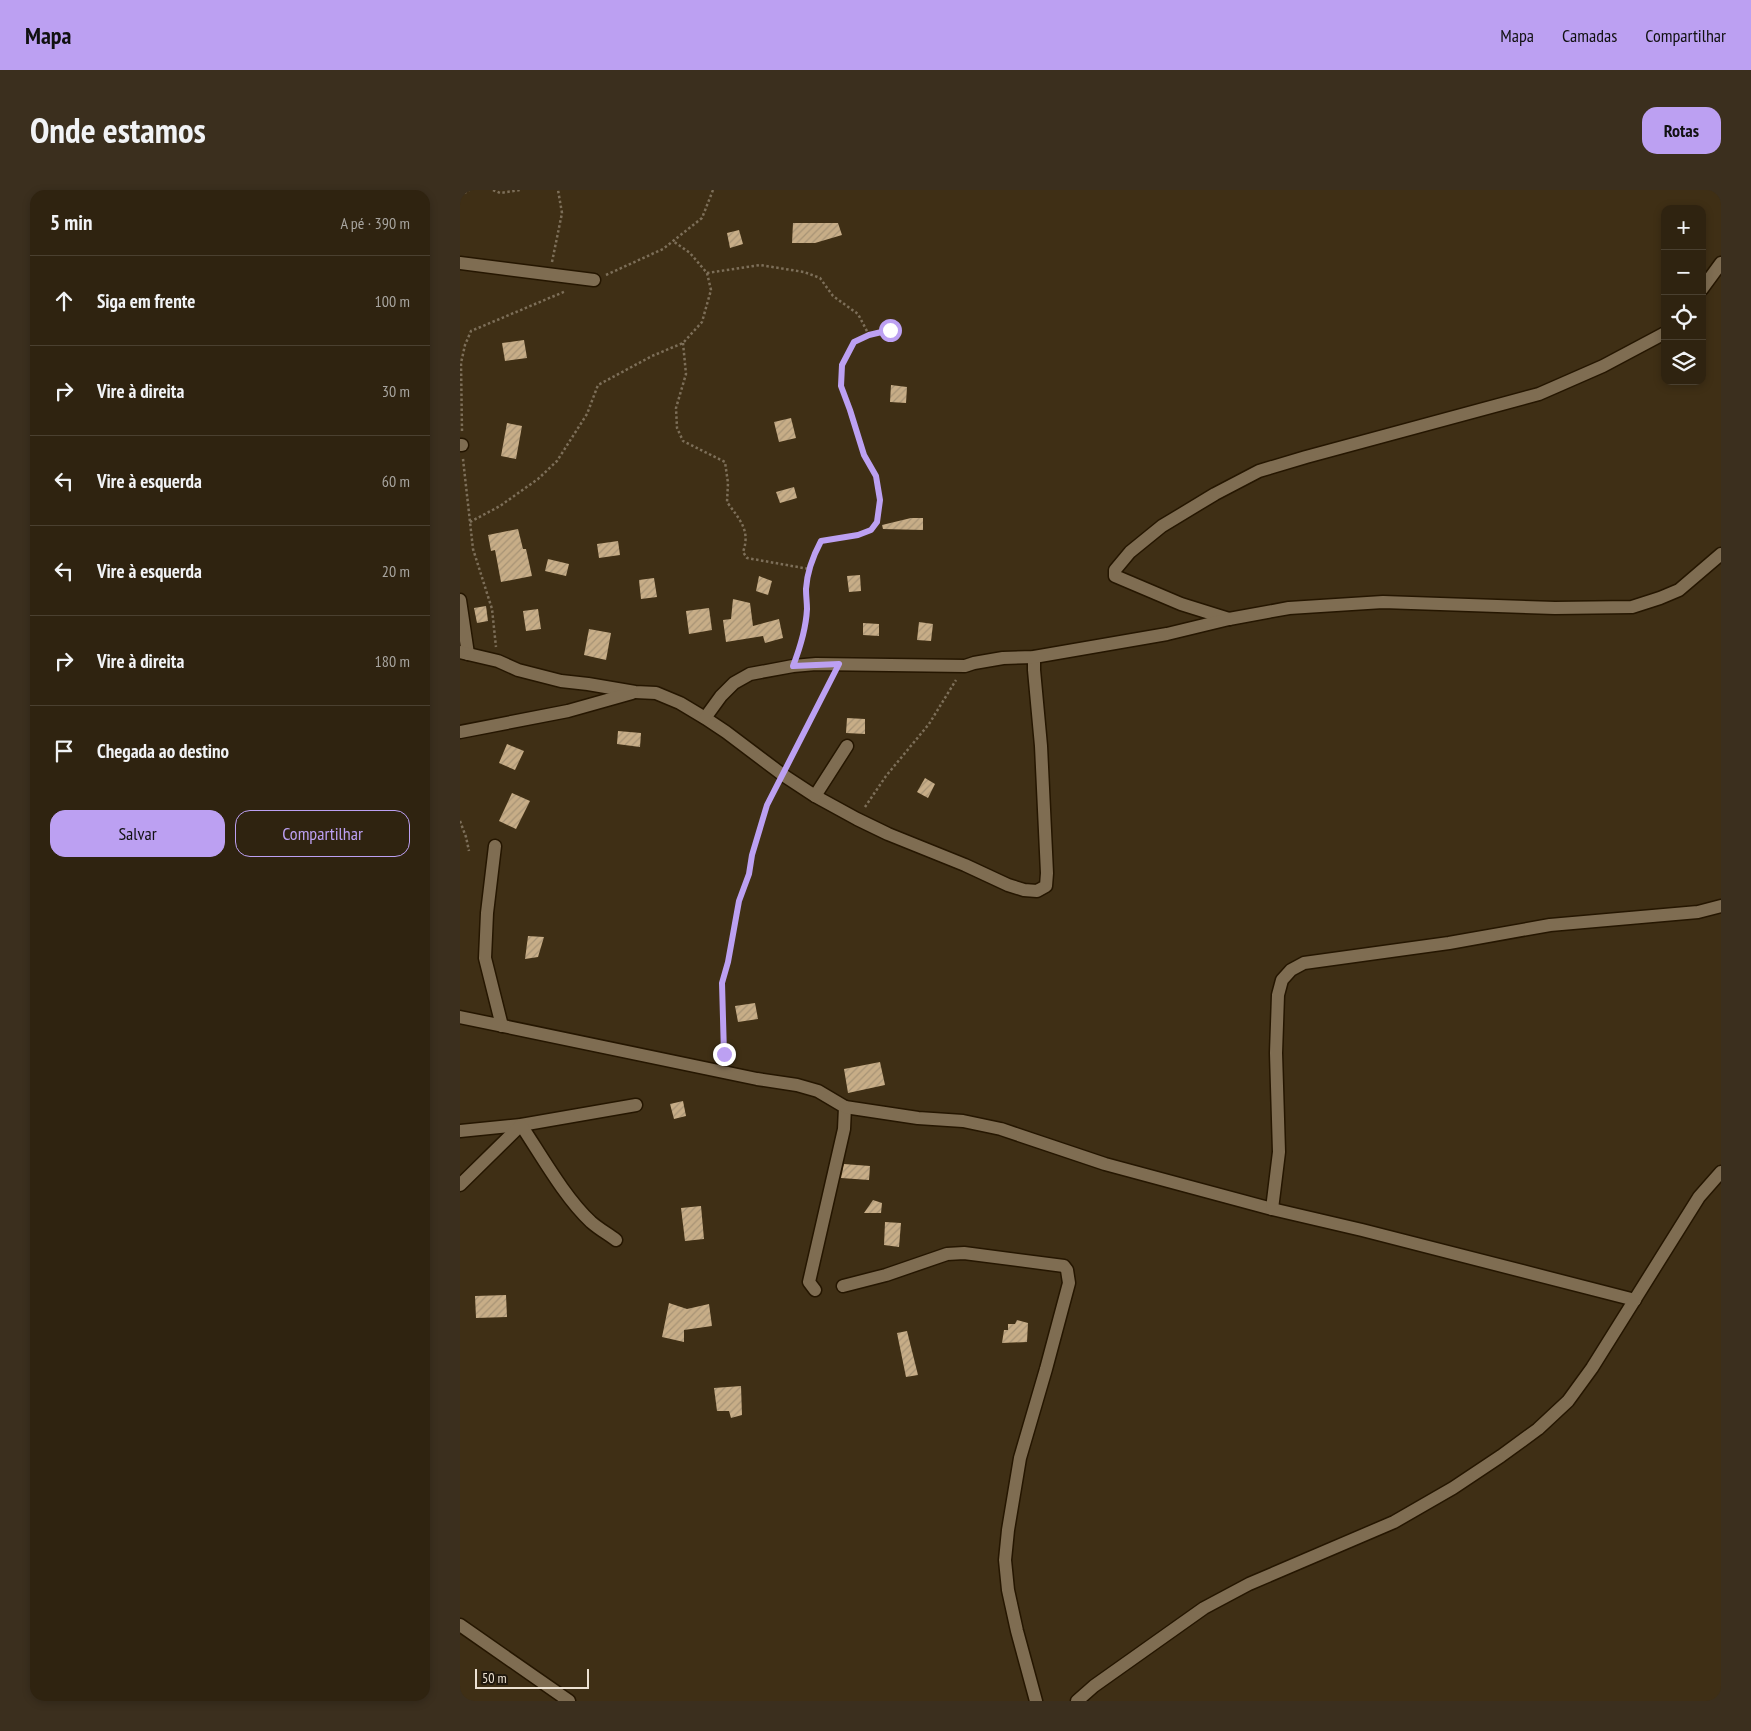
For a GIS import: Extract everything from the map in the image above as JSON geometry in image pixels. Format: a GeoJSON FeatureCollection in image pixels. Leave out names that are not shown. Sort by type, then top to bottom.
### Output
{"type":"FeatureCollection","features":[{"type":"Feature","properties":{"kind":"street"},"geometry":{"type":"LineString","coordinates":[[460,263],[594,280]]}},
{"type":"Feature","properties":{"kind":"street"},"geometry":{"type":"LineString","coordinates":[[1706,284],[1721,263]]}},
{"type":"Feature","properties":{"kind":"street"},"geometry":{"type":"LineString","coordinates":[[1229,619],[1181,604],[1134,583],[1120,579],[1115,576],[1115,570],[1130,552],[1162,526],[1215,494],[1259,471],[1539,394],[1603,366],[1661,335]]}},
{"type":"Feature","properties":{"kind":"street"},"geometry":{"type":"LineString","coordinates":[[705,718],[734,683],[750,674],[793,666],[839,664],[964,666],[1003,658],[1034,657],[1167,634],[1229,619],[1289,608],[1383,602],[1554,608],[1632,607],[1679,590],[1721,554]]}},
{"type":"Feature","properties":{"kind":"street"},"geometry":{"type":"LineString","coordinates":[[460,600],[464,653],[498,661],[518,670],[561,681],[635,692],[656,693],[680,703],[705,718],[782,775],[857,819],[888,834],[965,864],[1008,885],[1024,890],[1036,891],[1046,886],[1041,746],[1034,657]]}},
{"type":"Feature","properties":{"kind":"street"},"geometry":{"type":"LineString","coordinates":[[460,732],[568,711],[635,692]]}},
{"type":"Feature","properties":{"kind":"street"},"geometry":{"type":"LineString","coordinates":[[815,796],[846,746]]}},
{"type":"Feature","properties":{"kind":"street"},"geometry":{"type":"LineString","coordinates":[[495,846],[486,913],[485,958],[502,1026]]}},
{"type":"Feature","properties":{"kind":"street"},"geometry":{"type":"LineString","coordinates":[[1272,1209],[1278,1152],[1276,1053],[1278,995],[1282,980],[1291,970],[1304,963],[1449,943],[1550,925],[1698,912],[1721,906]]}},
{"type":"Feature","properties":{"kind":"street"},"geometry":{"type":"LineString","coordinates":[[460,1017],[756,1079],[797,1085],[818,1090],[844,1107],[918,1118],[963,1121],[1001,1129],[1105,1164],[1272,1209],[1635,1300]]}},
{"type":"Feature","properties":{"kind":"street"},"geometry":{"type":"LineString","coordinates":[[460,1131],[521,1125],[636,1105]]}},
{"type":"Feature","properties":{"kind":"street"},"geometry":{"type":"LineString","coordinates":[[815,1290],[809,1282],[844,1129],[844,1107]]}},
{"type":"Feature","properties":{"kind":"street"},"geometry":{"type":"LineString","coordinates":[[460,1185],[521,1125]]}},
{"type":"Feature","properties":{"kind":"street"},"geometry":{"type":"LineString","coordinates":[[521,1125],[558,1182],[591,1222],[616,1240]]}},
{"type":"Feature","properties":{"kind":"street"},"geometry":{"type":"LineString","coordinates":[[1077,1701],[1094,1686],[1204,1608],[1249,1584],[1394,1522],[1453,1488],[1501,1456],[1538,1428],[1568,1401],[1592,1368],[1699,1197],[1721,1172]]}},
{"type":"Feature","properties":{"kind":"street"},"geometry":{"type":"LineString","coordinates":[[843,1286],[886,1275],[947,1254],[964,1253],[998,1257],[1064,1266],[1067,1270],[1069,1283],[1020,1458],[1005,1560],[1008,1590],[1017,1631],[1036,1701]]}},
{"type":"Feature","properties":{"kind":"street"},"geometry":{"type":"LineString","coordinates":[[460,1625],[569,1701]]}},
{"type":"Feature","properties":{"kind":"path"},"geometry":{"type":"LineString","coordinates":[[460,196],[469,190]]}},
{"type":"Feature","properties":{"kind":"path"},"geometry":{"type":"LineString","coordinates":[[493,190],[500,193],[520,190]]}},
{"type":"Feature","properties":{"kind":"path"},"geometry":{"type":"LineString","coordinates":[[555,275],[552,262],[562,213],[558,190]]}},
{"type":"Feature","properties":{"kind":"path"},"geometry":{"type":"LineString","coordinates":[[594,280],[663,249],[702,218],[713,190]]}},
{"type":"Feature","properties":{"kind":"path"},"geometry":{"type":"LineString","coordinates":[[470,522],[500,506],[538,479],[556,461],[587,414],[598,385],[652,356],[683,343],[702,322],[711,290],[707,273],[690,253],[673,241]]}},
{"type":"Feature","properties":{"kind":"path"},"geometry":{"type":"LineString","coordinates":[[707,273],[760,265],[804,272],[820,278],[833,296],[858,314],[869,335]]}},
{"type":"Feature","properties":{"kind":"path"},"geometry":{"type":"LineString","coordinates":[[498,661],[492,609],[473,549],[461,445],[461,363],[465,345],[471,331],[570,290]]}},
{"type":"Feature","properties":{"kind":"path"},"geometry":{"type":"LineString","coordinates":[[793,666],[801,643],[806,618],[806,588],[809,568],[813,555],[821,541],[858,535],[871,530],[877,522],[880,500],[876,476],[864,455],[841,386],[842,365],[854,342],[869,335],[890,330]]}},
{"type":"Feature","properties":{"kind":"path"},"geometry":{"type":"LineString","coordinates":[[683,343],[686,374],[676,408],[677,428],[683,441],[725,462],[728,483],[727,502],[741,521],[747,541],[743,552],[747,558],[809,568]]}},
{"type":"Feature","properties":{"kind":"path"},"geometry":{"type":"LineString","coordinates":[[725,1072],[722,983],[728,962],[739,901],[749,874],[752,855],[767,805],[839,664]]}},
{"type":"Feature","properties":{"kind":"path"},"geometry":{"type":"LineString","coordinates":[[857,819],[886,776],[929,724],[964,666]]}},
{"type":"Feature","properties":{"kind":"path"},"geometry":{"type":"LineString","coordinates":[[460,821],[469,851]]}},
{"type":"Feature","properties":{"kind":"building"},"geometry":{"type":"Polygon","coordinates":[[[793,223],[838,223],[842,235],[815,243],[792,243],[793,223]]]}},
{"type":"Feature","properties":{"kind":"building"},"geometry":{"type":"Polygon","coordinates":[[[739,230],[743,244],[730,248],[727,233],[739,230]]]}},
{"type":"Feature","properties":{"kind":"building"},"geometry":{"type":"Polygon","coordinates":[[[524,340],[527,358],[505,361],[502,343],[524,340]]]}},
{"type":"Feature","properties":{"kind":"building"},"geometry":{"type":"Polygon","coordinates":[[[891,385],[907,387],[906,403],[890,402],[891,385]]]}},
{"type":"Feature","properties":{"kind":"building"},"geometry":{"type":"Polygon","coordinates":[[[791,418],[796,438],[779,442],[774,422],[791,418]]]}},
{"type":"Feature","properties":{"kind":"building"},"geometry":{"type":"Polygon","coordinates":[[[507,423],[522,426],[516,459],[501,456],[507,423]]]}},
{"type":"Feature","properties":{"kind":"building"},"geometry":{"type":"Polygon","coordinates":[[[794,487],[797,498],[780,503],[776,492],[794,487]]]}},
{"type":"Feature","properties":{"kind":"building"},"geometry":{"type":"Polygon","coordinates":[[[911,518],[923,518],[923,530],[883,529],[882,525],[911,518]]]}},
{"type":"Feature","properties":{"kind":"building"},"geometry":{"type":"Polygon","coordinates":[[[518,529],[523,549],[526,549],[532,576],[501,582],[495,550],[491,551],[488,535],[518,529]]]}},
{"type":"Feature","properties":{"kind":"building"},"geometry":{"type":"Polygon","coordinates":[[[618,541],[620,555],[599,558],[597,544],[618,541]]]}},
{"type":"Feature","properties":{"kind":"building"},"geometry":{"type":"Polygon","coordinates":[[[548,559],[569,564],[566,576],[545,571],[548,559]]]}},
{"type":"Feature","properties":{"kind":"building"},"geometry":{"type":"Polygon","coordinates":[[[860,575],[861,591],[849,592],[847,576],[860,575]]]}},
{"type":"Feature","properties":{"kind":"building"},"geometry":{"type":"Polygon","coordinates":[[[759,576],[772,581],[768,595],[756,591],[759,576]]]}},
{"type":"Feature","properties":{"kind":"building"},"geometry":{"type":"Polygon","coordinates":[[[654,578],[657,597],[641,599],[639,580],[654,578]]]}},
{"type":"Feature","properties":{"kind":"building"},"geometry":{"type":"Polygon","coordinates":[[[733,599],[750,603],[753,626],[779,619],[783,638],[765,643],[763,636],[726,642],[723,620],[731,619],[733,599]]]}},
{"type":"Feature","properties":{"kind":"building"},"geometry":{"type":"Polygon","coordinates":[[[486,606],[488,621],[477,623],[474,608],[486,606]]]}},
{"type":"Feature","properties":{"kind":"building"},"geometry":{"type":"Polygon","coordinates":[[[709,608],[712,630],[689,634],[686,611],[709,608]]]}},
{"type":"Feature","properties":{"kind":"building"},"geometry":{"type":"Polygon","coordinates":[[[538,609],[541,629],[526,631],[523,611],[538,609]]]}},
{"type":"Feature","properties":{"kind":"building"},"geometry":{"type":"Polygon","coordinates":[[[919,622],[933,624],[931,641],[917,640],[919,622]]]}},
{"type":"Feature","properties":{"kind":"building"},"geometry":{"type":"Polygon","coordinates":[[[863,623],[879,624],[879,636],[863,635],[863,623]]]}},
{"type":"Feature","properties":{"kind":"building"},"geometry":{"type":"Polygon","coordinates":[[[589,629],[611,633],[606,660],[584,655],[589,629]]]}},
{"type":"Feature","properties":{"kind":"building"},"geometry":{"type":"Polygon","coordinates":[[[847,718],[865,719],[865,734],[846,733],[847,718]]]}},
{"type":"Feature","properties":{"kind":"building"},"geometry":{"type":"Polygon","coordinates":[[[618,731],[641,733],[640,747],[617,744],[618,731]]]}},
{"type":"Feature","properties":{"kind":"building"},"geometry":{"type":"Polygon","coordinates":[[[507,744],[524,751],[515,770],[499,763],[507,744]]]}},
{"type":"Feature","properties":{"kind":"building"},"geometry":{"type":"Polygon","coordinates":[[[925,778],[935,784],[928,798],[917,792],[925,778]]]}},
{"type":"Feature","properties":{"kind":"building"},"geometry":{"type":"Polygon","coordinates":[[[512,793],[530,801],[516,829],[499,821],[512,793]]]}},
{"type":"Feature","properties":{"kind":"building"},"geometry":{"type":"Polygon","coordinates":[[[528,936],[544,937],[538,957],[525,959],[528,936]]]}},
{"type":"Feature","properties":{"kind":"building"},"geometry":{"type":"Polygon","coordinates":[[[755,1003],[758,1019],[738,1022],[735,1006],[755,1003]]]}},
{"type":"Feature","properties":{"kind":"building"},"geometry":{"type":"Polygon","coordinates":[[[880,1062],[885,1085],[848,1093],[844,1069],[880,1062]]]}},
{"type":"Feature","properties":{"kind":"building"},"geometry":{"type":"Polygon","coordinates":[[[683,1101],[686,1116],[674,1119],[670,1104],[683,1101]]]}},
{"type":"Feature","properties":{"kind":"building"},"geometry":{"type":"Polygon","coordinates":[[[844,1164],[870,1166],[869,1180],[841,1178],[844,1164]]]}},
{"type":"Feature","properties":{"kind":"building"},"geometry":{"type":"Polygon","coordinates":[[[873,1200],[882,1203],[881,1213],[864,1213],[873,1200]]]}},
{"type":"Feature","properties":{"kind":"building"},"geometry":{"type":"Polygon","coordinates":[[[701,1206],[704,1239],[685,1241],[681,1208],[701,1206]]]}},
{"type":"Feature","properties":{"kind":"building"},"geometry":{"type":"Polygon","coordinates":[[[885,1222],[901,1223],[899,1247],[884,1245],[885,1222]]]}},
{"type":"Feature","properties":{"kind":"building"},"geometry":{"type":"Polygon","coordinates":[[[506,1295],[507,1317],[476,1318],[475,1296],[506,1295]]]}},
{"type":"Feature","properties":{"kind":"building"},"geometry":{"type":"Polygon","coordinates":[[[669,1303],[687,1309],[709,1304],[712,1326],[684,1330],[684,1342],[662,1337],[669,1303]]]}},
{"type":"Feature","properties":{"kind":"building"},"geometry":{"type":"Polygon","coordinates":[[[1017,1320],[1028,1323],[1027,1342],[1002,1343],[1004,1330],[1008,1330],[1008,1324],[1015,1324],[1017,1320]]]}},
{"type":"Feature","properties":{"kind":"building"},"geometry":{"type":"Polygon","coordinates":[[[907,1331],[918,1375],[906,1377],[897,1333],[907,1331]]]}},
{"type":"Feature","properties":{"kind":"building"},"geometry":{"type":"Polygon","coordinates":[[[741,1386],[742,1415],[731,1418],[729,1411],[717,1411],[714,1388],[741,1386]]]}},
{"type":"Feature","properties":{"kind":"route"},"geometry":{"type":"LineString","coordinates":[[724,1054],[722,983],[728,962],[739,901],[749,874],[752,855],[767,805],[839,664],[793,666],[801,643],[807,609],[806,588],[809,568],[813,555],[821,541],[858,535],[871,530],[877,522],[880,500],[876,476],[864,455],[841,386],[842,365],[854,342],[869,335],[890,330]]}}]}
